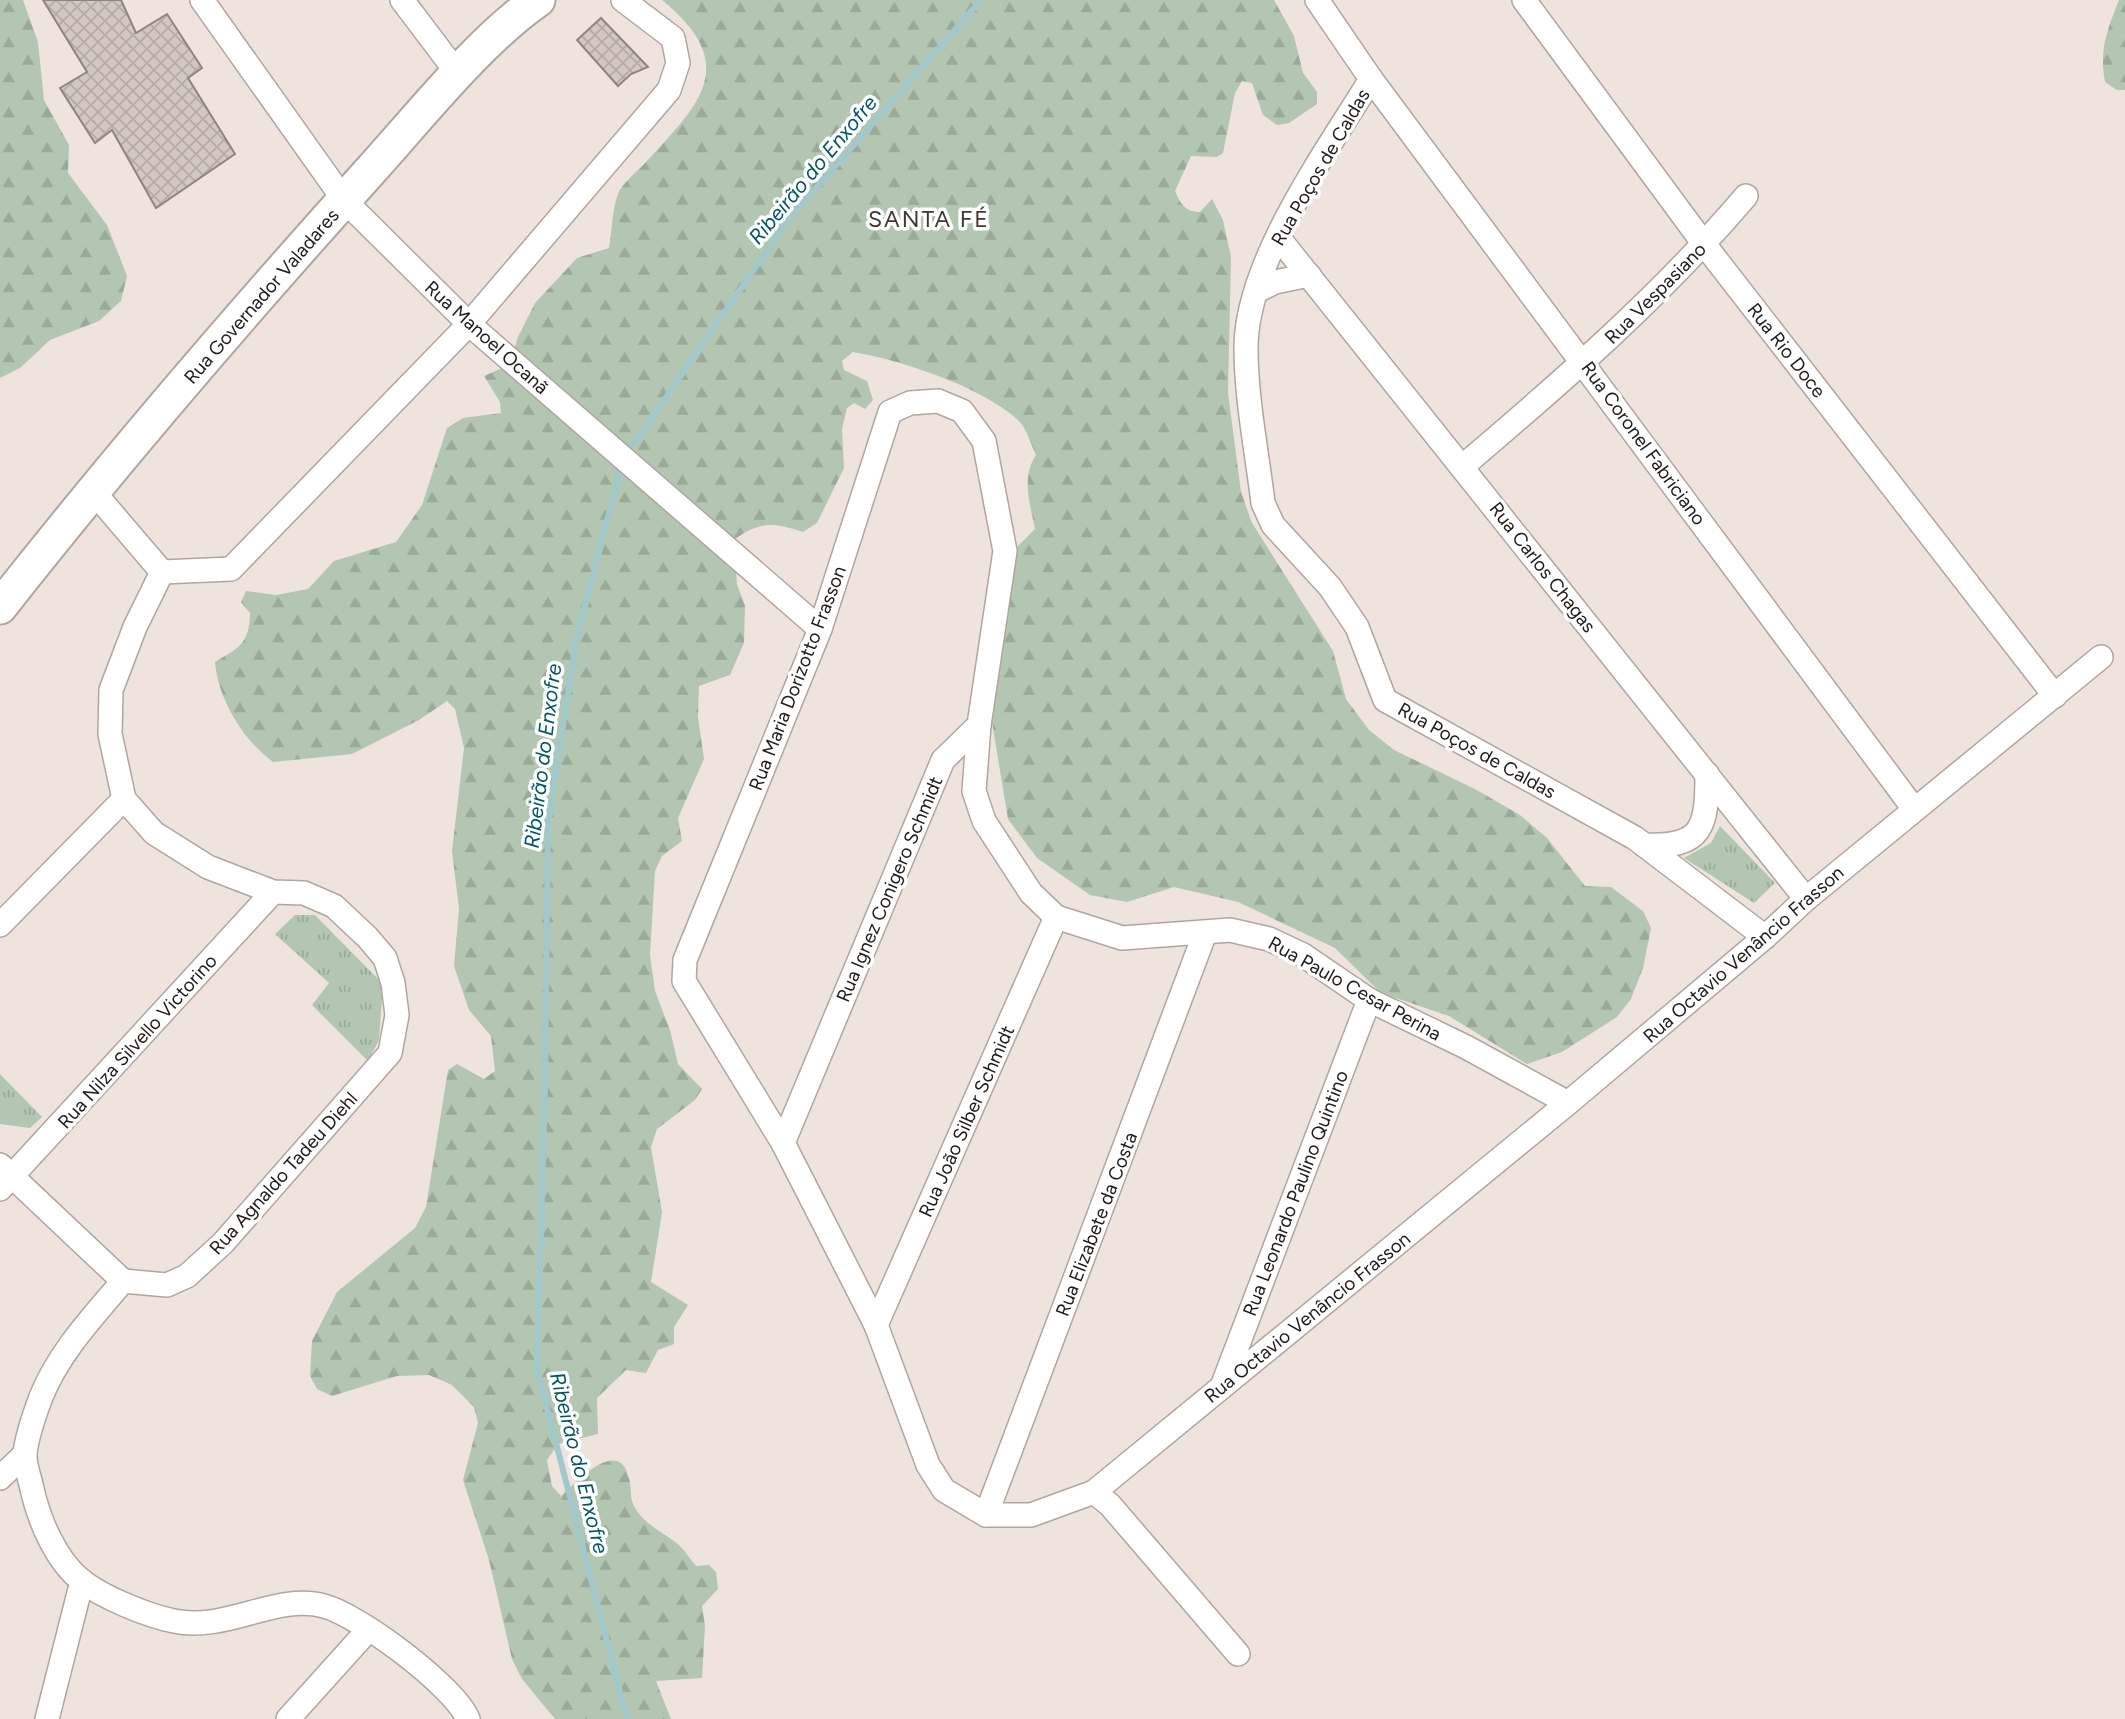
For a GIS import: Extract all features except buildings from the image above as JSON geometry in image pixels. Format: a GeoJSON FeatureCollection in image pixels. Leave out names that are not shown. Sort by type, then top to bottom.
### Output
{"type":"FeatureCollection","features":[{"type":"Feature","properties":{"kind":"street","name":"Rua Manoel Ocanã"},"geometry":{"type":"LineString","coordinates":[[202,0],[344,200],[469,324],[820,629]]}},
{"type":"Feature","properties":{"kind":"street"},"geometry":{"type":"LineString","coordinates":[[402,0],[458,74]]}},
{"type":"Feature","properties":{"kind":"street","name":"Rua Governador Valadares"},"geometry":{"type":"LineString","coordinates":[[0,607],[92,490],[344,200],[458,74],[523,10],[538,0]]}},
{"type":"Feature","properties":{"kind":"street"},"geometry":{"type":"LineString","coordinates":[[92,490],[163,572],[231,569],[469,324],[668,90],[678,63],[673,38],[623,0]]}},
{"type":"Feature","properties":{"kind":"street","name":"Rua Poços de Caldas"},"geometry":{"type":"LineString","coordinates":[[1317,0],[1371,79],[1278,237],[1249,316],[1246,349],[1263,503],[1273,525],[1330,587],[1357,627],[1385,700],[1644,845],[1765,937]]}},
{"type":"Feature","properties":{"kind":"street","name":"Rua Rio Doce"},"geometry":{"type":"LineString","coordinates":[[1524,0],[1704,244],[2055,696]]}},
{"type":"Feature","properties":{"kind":"street","name":"Rua Coronel Fabriciano"},"geometry":{"type":"LineString","coordinates":[[1371,79],[1585,363],[1914,809]]}},
{"type":"Feature","properties":{"kind":"street","name":"Rua Vespasiano"},"geometry":{"type":"LineString","coordinates":[[1464,466],[1585,363],[1704,244],[1746,195]]}},
{"type":"Feature","properties":{"kind":"street","name":"Rua Carlos Chagas"},"geometry":{"type":"LineString","coordinates":[[1278,237],[1464,466],[1805,899]]}},
{"type":"Feature","properties":{"kind":"street"},"geometry":{"type":"LineString","coordinates":[[1257,291],[1275,282],[1309,275]]}},
{"type":"Feature","properties":{"kind":"street","name":"Rua Maria Dorizotto Frasson"},"geometry":{"type":"LineString","coordinates":[[685,960],[820,629],[890,412],[910,402],[938,401],[962,411],[984,440],[1005,551],[979,725]]}},
{"type":"Feature","properties":{"kind":"street","name":"Rua Agnaldo Tadeu Diehl"},"geometry":{"type":"LineString","coordinates":[[123,1280],[167,1284],[187,1276],[223,1243],[390,1053],[397,1015],[393,983],[385,958],[334,906],[304,892],[273,892],[208,867],[154,833],[124,799],[110,734],[111,690],[135,627],[163,572]]}},
{"type":"Feature","properties":{"kind":"street","name":"Rua Octavio Venâncio Frasson"},"geometry":{"type":"LineString","coordinates":[[685,960],[684,981],[783,1143],[876,1325],[928,1465],[944,1490],[986,1515],[1031,1516],[1094,1492],[1568,1103],[1765,937],[1805,899],[2101,657]]}},
{"type":"Feature","properties":{"kind":"street","name":"Rua Paulo Cesar Perina"},"geometry":{"type":"LineString","coordinates":[[979,725],[974,791],[978,808],[1004,857],[1031,892],[1056,917],[1122,938],[1230,930],[1269,939],[1303,955],[1369,1000],[1466,1047],[1568,1103]]}},
{"type":"Feature","properties":{"kind":"street","name":"Rua Ignez Conigero Schmidt"},"geometry":{"type":"LineString","coordinates":[[783,1143],[943,760],[979,725]]}},
{"type":"Feature","properties":{"kind":"street"},"geometry":{"type":"LineString","coordinates":[[1644,845],[1671,846],[1691,839],[1702,828],[1707,810],[1707,774]]}},
{"type":"Feature","properties":{"kind":"street"},"geometry":{"type":"LineString","coordinates":[[0,925],[124,799]]}},
{"type":"Feature","properties":{"kind":"street","name":"Rua Nilza Silvello Victorino"},"geometry":{"type":"LineString","coordinates":[[4,1177],[273,892]]}},
{"type":"Feature","properties":{"kind":"street","name":"Rua João Silber Schmidt"},"geometry":{"type":"LineString","coordinates":[[876,1325],[1056,917]]}},
{"type":"Feature","properties":{"kind":"street","name":"Rua Elizabete da Costa"},"geometry":{"type":"LineString","coordinates":[[986,1515],[1205,933]]}},
{"type":"Feature","properties":{"kind":"street","name":"Rua Leonardo Paulino Quintino"},"geometry":{"type":"LineString","coordinates":[[1222,1387],[1369,1000]]}},
{"type":"Feature","properties":{"kind":"street"},"geometry":{"type":"LineString","coordinates":[[4,1177],[123,1280],[63,1353],[41,1397],[25,1454],[36,1503],[58,1553],[82,1581],[122,1603],[174,1621],[200,1623],[237,1619],[301,1601],[327,1607],[369,1629],[426,1672],[468,1719]]}},
{"type":"Feature","properties":{"kind":"street"},"geometry":{"type":"LineString","coordinates":[[0,1478],[25,1454]]}},
{"type":"Feature","properties":{"kind":"street"},"geometry":{"type":"LineString","coordinates":[[1094,1492],[1110,1505],[1237,1654]]}},
{"type":"Feature","properties":{"kind":"street"},"geometry":{"type":"LineString","coordinates":[[44,1714],[82,1581]]}},
{"type":"Feature","properties":{"kind":"street"},"geometry":{"type":"LineString","coordinates":[[288,1719],[369,1629]]}},
{"type":"Feature","properties":{"kind":"green space"},"geometry":{"type":"Polygon","coordinates":[[[0,0],[23,0],[38,42],[44,100],[69,145],[68,173],[107,225],[127,276],[121,301],[99,321],[50,340],[20,368],[0,378],[0,0]]]}},
{"type":"Feature","properties":{"kind":"green space"},"geometry":{"type":"Polygon","coordinates":[[[662,0],[1274,0],[1294,36],[1303,73],[1317,92],[1317,104],[1289,123],[1277,125],[1263,115],[1252,83],[1242,81],[1235,93],[1223,153],[1217,157],[1191,156],[1175,191],[1184,206],[1195,212],[1200,212],[1212,199],[1223,220],[1231,257],[1228,393],[1241,492],[1252,523],[1333,651],[1346,699],[1369,730],[1394,750],[1475,789],[1520,815],[1547,838],[1585,886],[1611,887],[1643,911],[1651,928],[1643,968],[1631,999],[1617,1017],[1562,1052],[1527,1064],[1449,1016],[1381,993],[1335,948],[1238,902],[1174,887],[1127,902],[1090,895],[1037,858],[1008,819],[989,704],[1003,561],[1035,529],[1028,481],[1031,463],[1036,455],[1022,424],[985,397],[917,368],[853,352],[842,361],[844,370],[867,381],[873,400],[865,409],[854,403],[847,408],[842,429],[844,468],[817,523],[803,532],[783,526],[759,526],[734,540],[737,584],[745,606],[744,643],[730,675],[699,686],[698,717],[704,759],[678,818],[682,841],[662,856],[655,871],[650,955],[655,991],[670,1030],[678,1064],[702,1089],[695,1100],[657,1129],[651,1147],[662,1212],[651,1282],[688,1305],[674,1327],[674,1344],[658,1350],[646,1373],[626,1370],[597,1398],[598,1434],[558,1444],[547,1460],[552,1486],[561,1496],[595,1467],[605,1462],[615,1461],[622,1464],[630,1481],[633,1504],[640,1515],[679,1545],[696,1566],[709,1565],[716,1572],[718,1589],[702,1606],[705,1626],[702,1678],[656,1681],[671,1719],[555,1719],[522,1679],[512,1659],[489,1560],[463,1480],[478,1423],[474,1407],[452,1385],[429,1375],[397,1376],[332,1396],[317,1389],[310,1376],[312,1341],[337,1292],[415,1228],[426,1207],[448,1070],[457,1064],[484,1079],[495,1071],[491,1036],[469,1010],[454,966],[459,909],[452,851],[464,748],[455,709],[447,701],[419,720],[352,754],[273,762],[252,742],[234,718],[221,690],[215,662],[242,644],[248,632],[250,613],[241,602],[246,591],[276,595],[308,589],[334,561],[396,542],[422,505],[447,428],[463,418],[501,413],[500,402],[484,376],[511,364],[517,339],[535,303],[577,258],[609,248],[614,207],[620,190],[683,120],[696,101],[704,82],[706,64],[700,44],[686,23],[662,0]]]}},
{"type":"Feature","properties":{"kind":"green space"},"geometry":{"type":"Polygon","coordinates":[[[2119,0],[2125,0],[2125,90],[2117,90],[2105,82],[2103,71],[2105,40],[2119,0]]]}},
{"type":"Feature","properties":{"kind":"green space"},"geometry":{"type":"Polygon","coordinates":[[[1720,826],[1775,883],[1754,903],[1684,858],[1711,843],[1720,826]]]}},
{"type":"Feature","properties":{"kind":"green space"},"geometry":{"type":"Polygon","coordinates":[[[295,915],[315,915],[383,984],[379,1040],[368,1061],[312,1005],[329,983],[275,934],[295,915]]]}},
{"type":"Feature","properties":{"kind":"green space"},"geometry":{"type":"Polygon","coordinates":[[[0,1074],[42,1117],[30,1128],[0,1124],[0,1074]]]}},
{"type":"Feature","properties":{"kind":"waterway","name":"Ribeirão do Enxofre"},"geometry":{"type":"LineString","coordinates":[[627,454],[788,220],[981,0]]}},
{"type":"Feature","properties":{"kind":"waterway","name":"Ribeirão do Enxofre"},"geometry":{"type":"LineString","coordinates":[[622,463],[576,641],[548,823],[545,1088],[537,1369],[627,1719]]}},
{"type":"Feature","properties":{"kind":"district","name":"SANTA FÉ"},"geometry":{"type":"Point","coordinates":[929,219]}}]}
